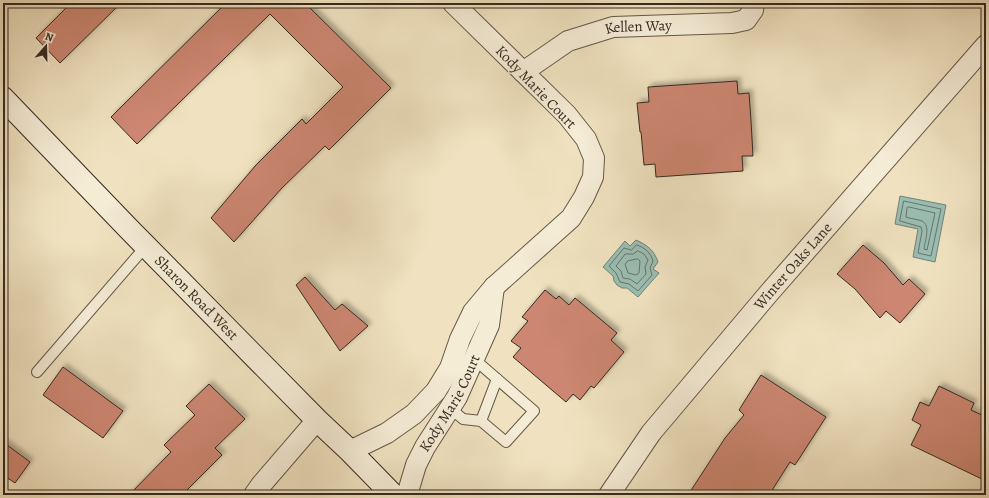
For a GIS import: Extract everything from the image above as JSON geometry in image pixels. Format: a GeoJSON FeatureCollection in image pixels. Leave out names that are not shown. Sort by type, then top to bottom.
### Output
{"type":"FeatureCollection","features":[{"type":"Feature","properties":{"kind":"main road","name":"Sharon Road West"},"geometry":{"type":"LineString","coordinates":[[3,98],[146,246],[393,495]]}},
{"type":"Feature","properties":{"kind":"street","name":"Kody Marie Court"},"geometry":{"type":"LineString","coordinates":[[350,451],[387,433],[414,414],[433,395],[450,368],[472,312],[494,287],[571,218],[584,197],[593,177],[594,158],[586,139],[567,115],[453,3]]}},
{"type":"Feature","properties":{"kind":"street","name":"Kellen Way"},"geometry":{"type":"LineString","coordinates":[[523,72],[568,41],[613,27],[732,23],[746,20],[753,10],[754,3]]}},
{"type":"Feature","properties":{"kind":"street","name":"Winter Oaks Lane"},"geometry":{"type":"LineString","coordinates":[[609,495],[656,427],[769,293],[986,45]]}},
{"type":"Feature","properties":{"kind":"street","name":"Kody Marie Court"},"geometry":{"type":"LineString","coordinates":[[407,495],[416,465],[425,447],[457,397],[489,325],[494,287]]}},
{"type":"Feature","properties":{"kind":"street"},"geometry":{"type":"LineString","coordinates":[[456,351],[474,359]]}},
{"type":"Feature","properties":{"kind":"street"},"geometry":{"type":"LineString","coordinates":[[433,395],[450,408]]}},
{"type":"Feature","properties":{"kind":"street"},"geometry":{"type":"LineString","coordinates":[[254,495],[261,484],[317,420]]}},
{"type":"Feature","properties":{"kind":"lane"},"geometry":{"type":"LineString","coordinates":[[37,372],[146,246]]}},
{"type":"Feature","properties":{"kind":"lane"},"geometry":{"type":"LineString","coordinates":[[450,408],[463,418],[481,421],[506,442],[534,411],[474,359]]}},
{"type":"Feature","properties":{"kind":"lane"},"geometry":{"type":"LineString","coordinates":[[481,421],[497,378]]}},
{"type":"Feature","properties":{"kind":"water"},"geometry":{"type":"Polygon","coordinates":[[[900,196],[946,205],[935,262],[913,257],[918,229],[895,224],[900,196]]]}},
{"type":"Feature","properties":{"kind":"water"},"geometry":{"type":"Polygon","coordinates":[[[636,240],[647,246],[652,251],[658,262],[653,269],[659,273],[638,297],[627,288],[622,288],[617,285],[613,276],[603,267],[625,241],[630,246],[636,240]]]}},
{"type":"Feature","properties":{"kind":"building"},"geometry":{"type":"Polygon","coordinates":[[[71,3],[121,3],[60,63],[36,38],[71,3]]]}},
{"type":"Feature","properties":{"kind":"building"},"geometry":{"type":"Polygon","coordinates":[[[226,3],[305,3],[391,88],[329,150],[325,146],[281,189],[234,242],[211,218],[256,165],[302,119],[306,124],[343,87],[270,14],[137,144],[111,117],[226,3]]]}},
{"type":"Feature","properties":{"kind":"building"},"geometry":{"type":"Polygon","coordinates":[[[737,81],[738,94],[749,93],[751,121],[753,156],[742,156],[743,171],[656,177],[655,164],[644,165],[637,103],[649,102],[648,87],[737,81]]]}},
{"type":"Feature","properties":{"kind":"building"},"geometry":{"type":"Polygon","coordinates":[[[863,245],[884,263],[903,285],[909,279],[925,294],[900,323],[886,311],[880,318],[855,289],[837,274],[863,245]]]}},
{"type":"Feature","properties":{"kind":"building"},"geometry":{"type":"Polygon","coordinates":[[[305,277],[335,310],[342,304],[368,326],[340,351],[296,285],[305,277]]]}},
{"type":"Feature","properties":{"kind":"building"},"geometry":{"type":"Polygon","coordinates":[[[545,290],[556,299],[559,296],[569,305],[575,298],[617,333],[611,340],[624,352],[594,388],[591,386],[580,400],[573,394],[566,402],[513,357],[521,348],[511,341],[528,321],[522,317],[545,290]]]}},
{"type":"Feature","properties":{"kind":"building"},"geometry":{"type":"Polygon","coordinates":[[[63,367],[123,411],[103,438],[43,395],[63,367]]]}},
{"type":"Feature","properties":{"kind":"building"},"geometry":{"type":"Polygon","coordinates":[[[761,375],[826,417],[795,465],[790,462],[769,495],[688,495],[725,438],[744,415],[739,410],[761,375]]]}},
{"type":"Feature","properties":{"kind":"building"},"geometry":{"type":"Polygon","coordinates":[[[209,384],[245,419],[215,448],[222,455],[182,495],[129,495],[171,452],[164,445],[195,415],[186,406],[209,384]]]}},
{"type":"Feature","properties":{"kind":"building"},"geometry":{"type":"Polygon","coordinates":[[[939,386],[974,403],[971,410],[986,417],[986,481],[911,445],[921,425],[912,420],[920,402],[929,406],[939,386]]]}},
{"type":"Feature","properties":{"kind":"building"},"geometry":{"type":"Polygon","coordinates":[[[3,442],[30,462],[15,483],[3,475],[3,442]]]}}]}
